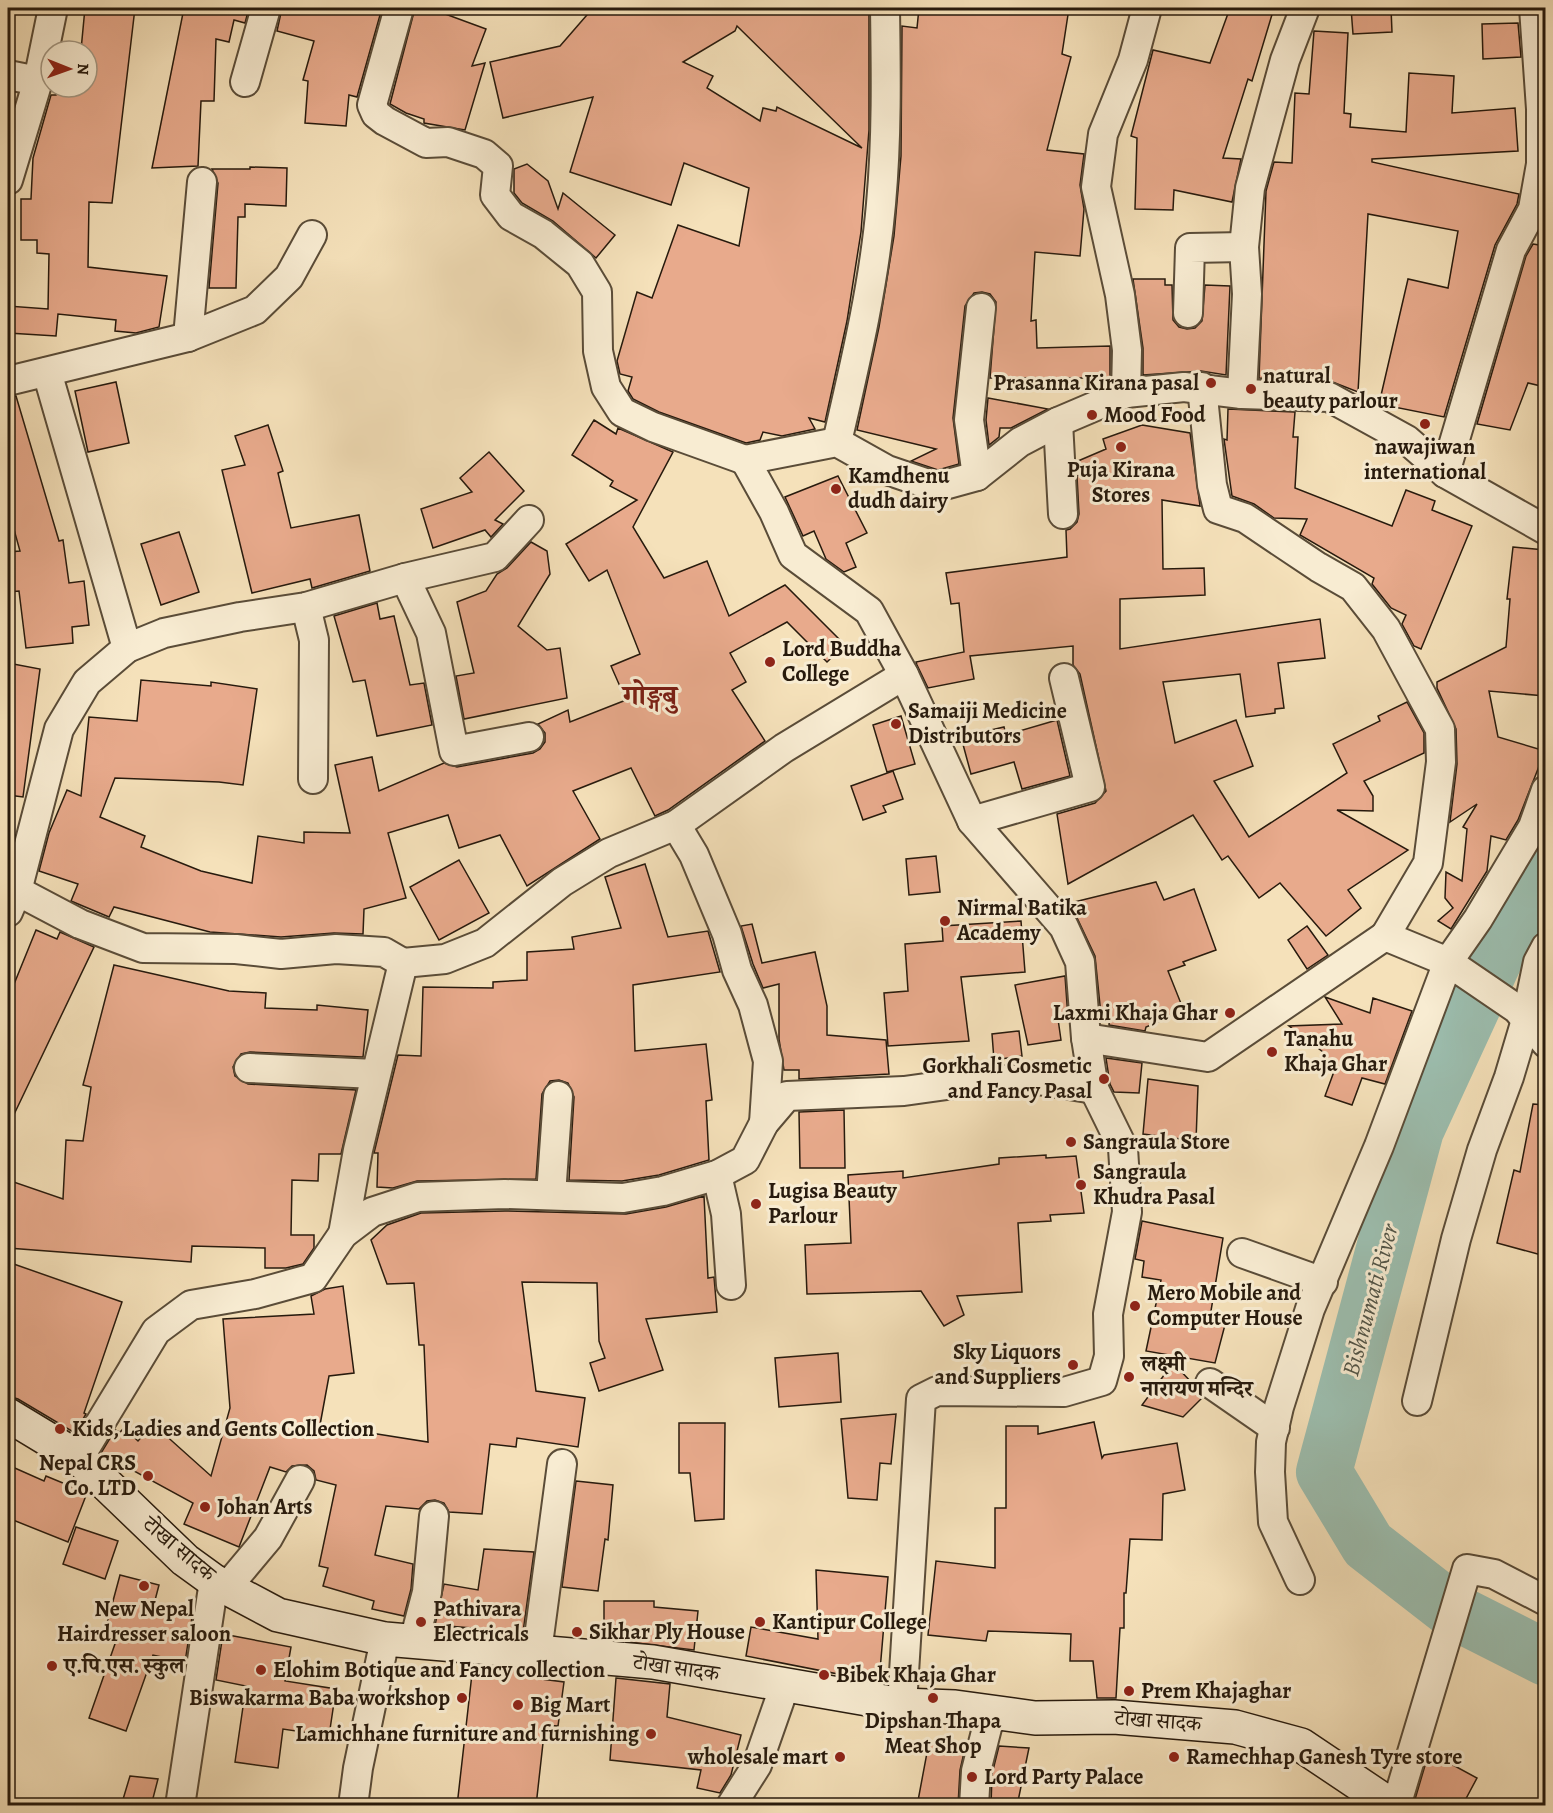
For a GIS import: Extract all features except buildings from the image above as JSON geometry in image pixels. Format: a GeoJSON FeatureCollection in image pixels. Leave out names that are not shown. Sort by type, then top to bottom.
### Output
{"type":"FeatureCollection","features":[{"type":"Feature","properties":{"kind":"main road","name":"टोखा सादक"},"geometry":{"type":"LineString","coordinates":[[8,1415],[79,1458],[185,1560],[221,1584],[278,1615],[400,1640],[652,1662],[902,1705],[955,1707],[1035,1718],[1114,1717],[1235,1727],[1301,1745],[1394,1806]]}},
{"type":"Feature","properties":{"kind":"street"},"geometry":{"type":"LineString","coordinates":[[8,180],[38,81],[53,8]]}},
{"type":"Feature","properties":{"kind":"street"},"geometry":{"type":"LineString","coordinates":[[245,82],[266,8]]}},
{"type":"Feature","properties":{"kind":"street"},"geometry":{"type":"LineString","coordinates":[[399,8],[372,105],[376,114],[426,143],[448,142],[484,154],[498,166],[495,195],[511,216],[543,234],[580,264],[597,292],[598,351],[606,387],[622,412],[653,427],[745,460],[837,442],[887,470],[937,487],[977,476],[1020,442],[1058,422],[1126,393],[1202,387],[1242,394],[1329,398],[1407,440],[1445,473],[1545,530]]}},
{"type":"Feature","properties":{"kind":"street"},"geometry":{"type":"LineString","coordinates":[[837,442],[864,322],[881,204],[887,104],[885,8]]}},
{"type":"Feature","properties":{"kind":"street"},"geometry":{"type":"LineString","coordinates":[[1126,393],[1127,350],[1120,295],[1096,188],[1103,134],[1133,60],[1147,8]]}},
{"type":"Feature","properties":{"kind":"street"},"geometry":{"type":"LineString","coordinates":[[1242,394],[1247,294],[1244,247],[1250,188],[1285,60],[1305,8]]}},
{"type":"Feature","properties":{"kind":"street"},"geometry":{"type":"LineString","coordinates":[[1445,473],[1511,250],[1533,209],[1541,164],[1541,109],[1534,8]]}},
{"type":"Feature","properties":{"kind":"street"},"geometry":{"type":"LineString","coordinates":[[8,75],[38,81]]}},
{"type":"Feature","properties":{"kind":"street"},"geometry":{"type":"LineString","coordinates":[[189,338],[202,182]]}},
{"type":"Feature","properties":{"kind":"street"},"geometry":{"type":"LineString","coordinates":[[8,381],[189,338],[255,310],[289,277],[312,235]]}},
{"type":"Feature","properties":{"kind":"street"},"geometry":{"type":"LineString","coordinates":[[1188,314],[1190,248],[1244,247]]}},
{"type":"Feature","properties":{"kind":"street"},"geometry":{"type":"LineString","coordinates":[[977,476],[969,420],[981,308]]}},
{"type":"Feature","properties":{"kind":"street"},"geometry":{"type":"LineString","coordinates":[[46,372],[127,648]]}},
{"type":"Feature","properties":{"kind":"street"},"geometry":{"type":"LineString","coordinates":[[1086,1038],[1208,1057],[1385,936],[1428,863],[1441,762],[1440,729],[1386,629],[1353,587],[1318,567],[1245,518],[1218,509],[1212,485],[1202,387]]}},
{"type":"Feature","properties":{"kind":"street"},"geometry":{"type":"LineString","coordinates":[[1058,422],[1064,514]]}},
{"type":"Feature","properties":{"kind":"street"},"geometry":{"type":"LineString","coordinates":[[745,460],[774,512],[793,555],[869,611],[904,675],[972,821],[1064,927],[1080,962],[1086,1038],[1094,1089],[1123,1148],[1127,1212],[1108,1314],[1109,1356],[1102,1381],[1064,1392],[937,1391],[921,1399],[902,1705]]}},
{"type":"Feature","properties":{"kind":"street"},"geometry":{"type":"LineString","coordinates":[[529,520],[495,557],[405,578],[306,607],[240,617],[164,633],[127,648],[87,682],[59,729],[11,896],[143,948],[236,949],[281,954],[345,950],[384,952],[403,963],[445,959],[485,943],[562,882],[609,853],[676,825],[784,748],[904,675]]}},
{"type":"Feature","properties":{"kind":"street"},"geometry":{"type":"LineString","coordinates":[[405,578],[431,633],[454,751],[529,737]]}},
{"type":"Feature","properties":{"kind":"street"},"geometry":{"type":"LineString","coordinates":[[306,607],[314,640],[313,779]]}},
{"type":"Feature","properties":{"kind":"street"},"geometry":{"type":"LineString","coordinates":[[972,821],[1090,787],[1064,678]]}},
{"type":"Feature","properties":{"kind":"street"},"geometry":{"type":"LineString","coordinates":[[1300,1580],[1273,1522],[1270,1472],[1275,1428],[1310,1309],[1454,967],[1478,919],[1533,827],[1545,790]]}},
{"type":"Feature","properties":{"kind":"street"},"geometry":{"type":"LineString","coordinates":[[676,825],[694,855],[727,934],[737,970],[753,1005],[768,1061],[765,1123]]}},
{"type":"Feature","properties":{"kind":"street"},"geometry":{"type":"LineString","coordinates":[[1385,936],[1454,967],[1522,1014],[1545,1043]]}},
{"type":"Feature","properties":{"kind":"street"},"geometry":{"type":"LineString","coordinates":[[1417,1401],[1456,1239],[1522,1014],[1545,947]]}},
{"type":"Feature","properties":{"kind":"street"},"geometry":{"type":"LineString","coordinates":[[343,1234],[375,1074],[403,963]]}},
{"type":"Feature","properties":{"kind":"street"},"geometry":{"type":"LineString","coordinates":[[249,1068],[375,1074]]}},
{"type":"Feature","properties":{"kind":"street"},"geometry":{"type":"LineString","coordinates":[[79,1458],[156,1331],[191,1305],[255,1294],[313,1278],[343,1234],[372,1212],[418,1197],[551,1195],[623,1198],[663,1191],[717,1175],[745,1160],[765,1123],[787,1096],[904,1091],[983,1080],[1038,1080],[1094,1089]]}},
{"type":"Feature","properties":{"kind":"street"},"geometry":{"type":"LineString","coordinates":[[551,1195],[558,1096]]}},
{"type":"Feature","properties":{"kind":"street"},"geometry":{"type":"LineString","coordinates":[[717,1175],[726,1214],[731,1285]]}},
{"type":"Feature","properties":{"kind":"street"},"geometry":{"type":"LineString","coordinates":[[1242,1253],[1323,1282]]}},
{"type":"Feature","properties":{"kind":"street"},"geometry":{"type":"LineString","coordinates":[[1210,1383],[1275,1428]]}},
{"type":"Feature","properties":{"kind":"street"},"geometry":{"type":"LineString","coordinates":[[537,1652],[562,1464]]}},
{"type":"Feature","properties":{"kind":"street"},"geometry":{"type":"LineString","coordinates":[[180,1806],[221,1584],[268,1538],[300,1480]]}},
{"type":"Feature","properties":{"kind":"street"},"geometry":{"type":"LineString","coordinates":[[353,1806],[358,1768],[400,1640],[427,1592],[434,1516]]}},
{"type":"Feature","properties":{"kind":"street"},"geometry":{"type":"LineString","coordinates":[[1394,1806],[1467,1569],[1494,1574],[1545,1601]]}},
{"type":"Feature","properties":{"kind":"street"},"geometry":{"type":"LineString","coordinates":[[731,1806],[757,1765],[785,1685]]}},
{"type":"Feature","properties":{"kind":"street"},"geometry":{"type":"LineString","coordinates":[[974,1806],[976,1771],[991,1712]]}},
{"type":"Feature","properties":{"kind":"waterway","name":"Bishnumati River"},"geometry":{"type":"LineString","coordinates":[[1546,862],[1520,904],[1416,1130],[1324,1472],[1368,1545],[1453,1611],[1546,1658]]}},
{"type":"Feature","properties":{"kind":"place","name":"Prasanna Kirana pasal"},"geometry":{"type":"Point","coordinates":[1211,383]}},
{"type":"Feature","properties":{"kind":"place","name":"natural beauty parlour"},"geometry":{"type":"Point","coordinates":[1251,389]}},
{"type":"Feature","properties":{"kind":"place","name":"Mood Food"},"geometry":{"type":"Point","coordinates":[1092,415]}},
{"type":"Feature","properties":{"kind":"place","name":"nawajiwan international"},"geometry":{"type":"Point","coordinates":[1425,424]}},
{"type":"Feature","properties":{"kind":"place","name":"Puja Kirana Stores"},"geometry":{"type":"Point","coordinates":[1121,447]}},
{"type":"Feature","properties":{"kind":"place","name":"Kamdhenu dudh dairy"},"geometry":{"type":"Point","coordinates":[836,489]}},
{"type":"Feature","properties":{"kind":"place","name":"Lord Buddha College"},"geometry":{"type":"Point","coordinates":[770,662]}},
{"type":"Feature","properties":{"kind":"place","name":"Samaiji Medicine Distributors"},"geometry":{"type":"Point","coordinates":[896,724]}},
{"type":"Feature","properties":{"kind":"place","name":"Nirmal Batika Academy"},"geometry":{"type":"Point","coordinates":[945,921]}},
{"type":"Feature","properties":{"kind":"place","name":"Laxmi Khaja Ghar"},"geometry":{"type":"Point","coordinates":[1230,1013]}},
{"type":"Feature","properties":{"kind":"place","name":"Tanahu Khaja Ghar"},"geometry":{"type":"Point","coordinates":[1272,1052]}},
{"type":"Feature","properties":{"kind":"place","name":"Gorkhali Cosmetic and Fancy Pasal"},"geometry":{"type":"Point","coordinates":[1104,1079]}},
{"type":"Feature","properties":{"kind":"place","name":"Sangraula Store"},"geometry":{"type":"Point","coordinates":[1071,1142]}},
{"type":"Feature","properties":{"kind":"place","name":"Sangraula Khudra Pasal"},"geometry":{"type":"Point","coordinates":[1081,1185]}},
{"type":"Feature","properties":{"kind":"place","name":"Lugisa Beauty Parlour"},"geometry":{"type":"Point","coordinates":[756,1204]}},
{"type":"Feature","properties":{"kind":"place","name":"Mero Mobile and Computer House"},"geometry":{"type":"Point","coordinates":[1135,1306]}},
{"type":"Feature","properties":{"kind":"place","name":"Sky Liquors and Suppliers"},"geometry":{"type":"Point","coordinates":[1073,1365]}},
{"type":"Feature","properties":{"kind":"place","name":"लक्ष्मी नारायण मन्दिर"},"geometry":{"type":"Point","coordinates":[1129,1377]}},
{"type":"Feature","properties":{"kind":"place","name":"Kids, Ladies and Gents Collection"},"geometry":{"type":"Point","coordinates":[60,1429]}},
{"type":"Feature","properties":{"kind":"place","name":"Nepal CRS Co. LTD"},"geometry":{"type":"Point","coordinates":[148,1476]}},
{"type":"Feature","properties":{"kind":"place","name":"Johan Arts"},"geometry":{"type":"Point","coordinates":[205,1507]}},
{"type":"Feature","properties":{"kind":"place","name":"New Nepal Hairdresser saloon"},"geometry":{"type":"Point","coordinates":[144,1586]}},
{"type":"Feature","properties":{"kind":"place","name":"Pathivara Electricals"},"geometry":{"type":"Point","coordinates":[421,1622]}},
{"type":"Feature","properties":{"kind":"place","name":"Kantipur College"},"geometry":{"type":"Point","coordinates":[760,1622]}},
{"type":"Feature","properties":{"kind":"place","name":"Sikhar Ply House"},"geometry":{"type":"Point","coordinates":[577,1632]}},
{"type":"Feature","properties":{"kind":"place","name":"ए.पि.एस. स्कुल"},"geometry":{"type":"Point","coordinates":[52,1666]}},
{"type":"Feature","properties":{"kind":"place","name":"Elohim Botique and Fancy collection"},"geometry":{"type":"Point","coordinates":[261,1670]}},
{"type":"Feature","properties":{"kind":"place","name":"Bibek Khaja Ghar"},"geometry":{"type":"Point","coordinates":[824,1675]}},
{"type":"Feature","properties":{"kind":"place","name":"Prem Khajaghar"},"geometry":{"type":"Point","coordinates":[1129,1691]}},
{"type":"Feature","properties":{"kind":"place","name":"Biswakarma Baba workshop"},"geometry":{"type":"Point","coordinates":[462,1698]}},
{"type":"Feature","properties":{"kind":"place","name":"Dipshan Thapa Meat Shop"},"geometry":{"type":"Point","coordinates":[933,1698]}},
{"type":"Feature","properties":{"kind":"place","name":"Big Mart"},"geometry":{"type":"Point","coordinates":[518,1705]}},
{"type":"Feature","properties":{"kind":"place","name":"Lamichhane furniture and furnishing"},"geometry":{"type":"Point","coordinates":[651,1734]}},
{"type":"Feature","properties":{"kind":"place","name":"wholesale mart"},"geometry":{"type":"Point","coordinates":[840,1757]}},
{"type":"Feature","properties":{"kind":"place","name":"Ramechhap Ganesh Tyre store"},"geometry":{"type":"Point","coordinates":[1174,1757]}},
{"type":"Feature","properties":{"kind":"place","name":"Lord Party Palace"},"geometry":{"type":"Point","coordinates":[972,1777]}},
{"type":"Feature","properties":{"kind":"district","name":"गोङ्गबु"},"geometry":{"type":"Point","coordinates":[650,696]}}]}
